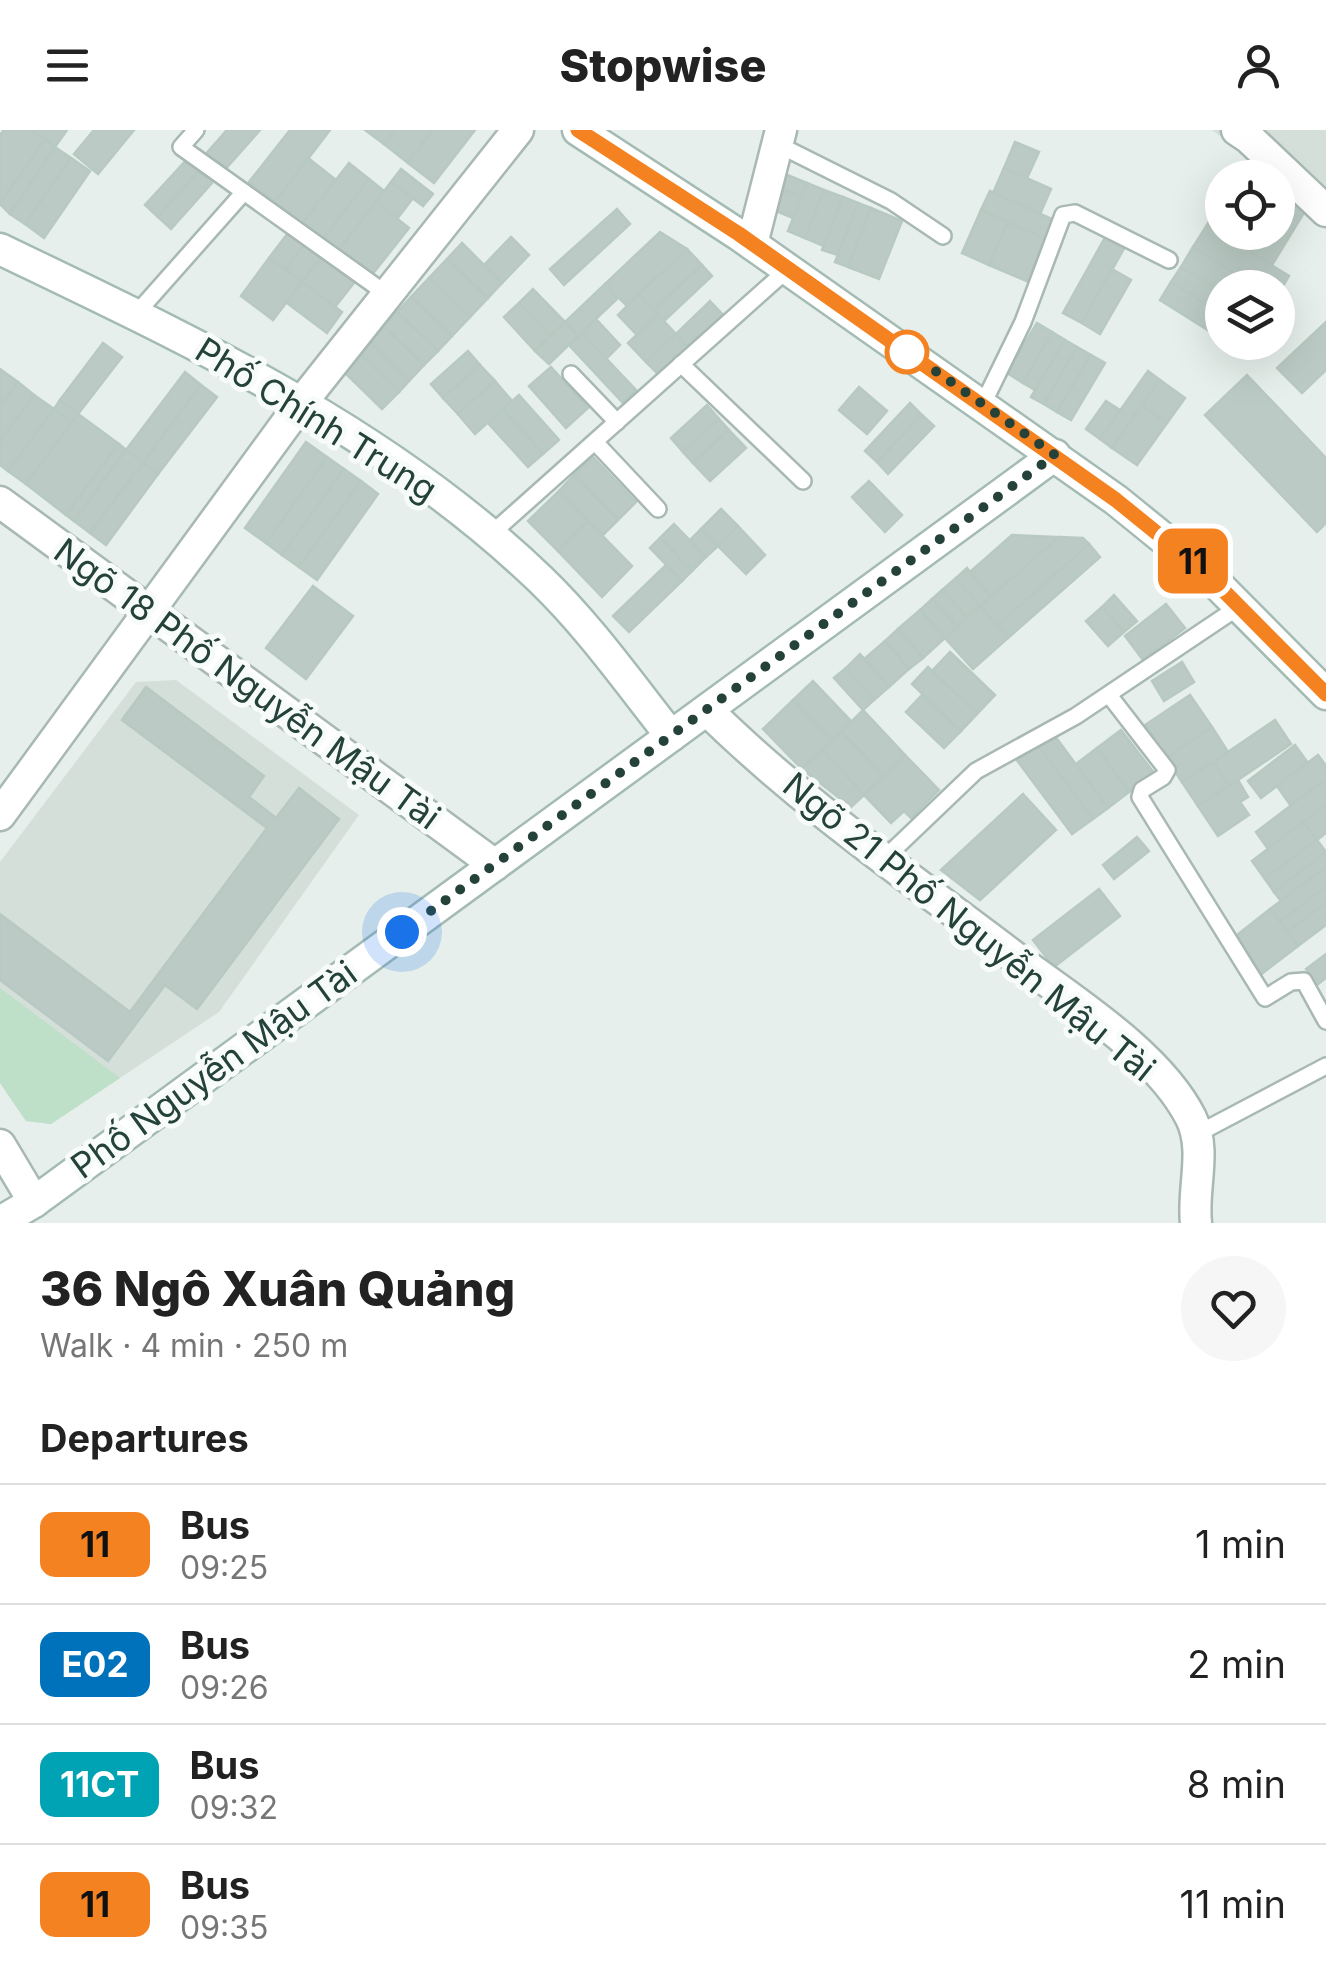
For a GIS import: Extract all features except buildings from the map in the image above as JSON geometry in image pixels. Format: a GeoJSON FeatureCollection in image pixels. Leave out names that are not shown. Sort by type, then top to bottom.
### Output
{"type":"FeatureCollection","features":[{"type":"Feature","properties":{"kind":"street"},"geometry":{"type":"LineString","coordinates":[[0,815],[308,395],[518,130]]}},
{"type":"Feature","properties":{"kind":"street"},"geometry":{"type":"LineString","coordinates":[[578,130],[788,268],[1055,455],[1185,555],[1326,694]]}},
{"type":"Feature","properties":{"kind":"street"},"geometry":{"type":"LineString","coordinates":[[1236,130],[1326,211]]}},
{"type":"Feature","properties":{"kind":"street"},"geometry":{"type":"LineString","coordinates":[[752,244],[779,137]]}},
{"type":"Feature","properties":{"kind":"street","name":"Phố Chính Trung"},"geometry":{"type":"LineString","coordinates":[[0,249],[308,395],[490,535],[571,611],[671,736]]}},
{"type":"Feature","properties":{"kind":"street","name":"Phố Nguyễn Mậu Tài"},"geometry":{"type":"LineString","coordinates":[[0,1222],[32,1210],[494,865],[1055,455]]}},
{"type":"Feature","properties":{"kind":"street","name":"Ngõ 18 Phố Nguyễn Mậu Tài"},"geometry":{"type":"LineString","coordinates":[[0,502],[494,865]]}},
{"type":"Feature","properties":{"kind":"street","name":"Ngõ 21 Phố Nguyễn Mậu Tài"},"geometry":{"type":"LineString","coordinates":[[707,710],[785,780],[1126,1044],[1178,1098],[1197,1134]]}},
{"type":"Feature","properties":{"kind":"street"},"geometry":{"type":"LineString","coordinates":[[1196,1223],[1197,1134]]}},
{"type":"Feature","properties":{"kind":"street"},"geometry":{"type":"LineString","coordinates":[[0,1145],[32,1210]]}},
{"type":"Feature","properties":{"kind":"lane"},"geometry":{"type":"LineString","coordinates":[[196,130],[181,147],[388,295]]}},
{"type":"Feature","properties":{"kind":"lane"},"geometry":{"type":"LineString","coordinates":[[779,137],[943,236]]}},
{"type":"Feature","properties":{"kind":"lane"},"geometry":{"type":"LineString","coordinates":[[136,314],[244,192]]}},
{"type":"Feature","properties":{"kind":"lane"},"geometry":{"type":"LineString","coordinates":[[983,404],[1023,322],[1064,215],[1075,212],[1169,260]]}},
{"type":"Feature","properties":{"kind":"lane"},"geometry":{"type":"LineString","coordinates":[[490,535],[788,268]]}},
{"type":"Feature","properties":{"kind":"lane"},"geometry":{"type":"LineString","coordinates":[[681,364],[803,482]]}},
{"type":"Feature","properties":{"kind":"lane"},"geometry":{"type":"LineString","coordinates":[[571,374],[617,422]]}},
{"type":"Feature","properties":{"kind":"lane"},"geometry":{"type":"LineString","coordinates":[[595,442],[658,509]]}},
{"type":"Feature","properties":{"kind":"lane"},"geometry":{"type":"LineString","coordinates":[[885,858],[976,771],[1061,725],[1240,606]]}},
{"type":"Feature","properties":{"kind":"lane"},"geometry":{"type":"LineString","coordinates":[[1109,694],[1167,770],[1164,777],[1139,794],[1260,1001],[1290,982],[1304,981],[1326,1021]]}},
{"type":"Feature","properties":{"kind":"lane"},"geometry":{"type":"LineString","coordinates":[[1197,1134],[1326,1066]]}},
{"type":"Feature","properties":{"kind":"shaded area"},"geometry":{"type":"Polygon","coordinates":[[[1212,130],[1326,130],[1326,213],[1295,190],[1295,160],[1253,160],[1212,130]]]}},
{"type":"Feature","properties":{"kind":"shaded area"},"geometry":{"type":"Polygon","coordinates":[[[176,680],[359,815],[219,1012],[51,1124],[26,1121],[0,1083],[0,862],[136,682],[176,680]]]}},
{"type":"Feature","properties":{"kind":"green space"},"geometry":{"type":"Polygon","coordinates":[[[0,988],[120,1078],[51,1124],[26,1121],[0,1083],[0,988]]]}},
{"type":"Feature","properties":{"kind":"bus line","name":"11"},"geometry":{"type":"LineString","coordinates":[[578,130],[739,234],[1116,500],[1206,573],[1326,694]]}},
{"type":"Feature","properties":{"kind":"route"},"geometry":{"type":"LineString","coordinates":[[402,932],[1055,455],[897,344],[907,352]]}}]}
